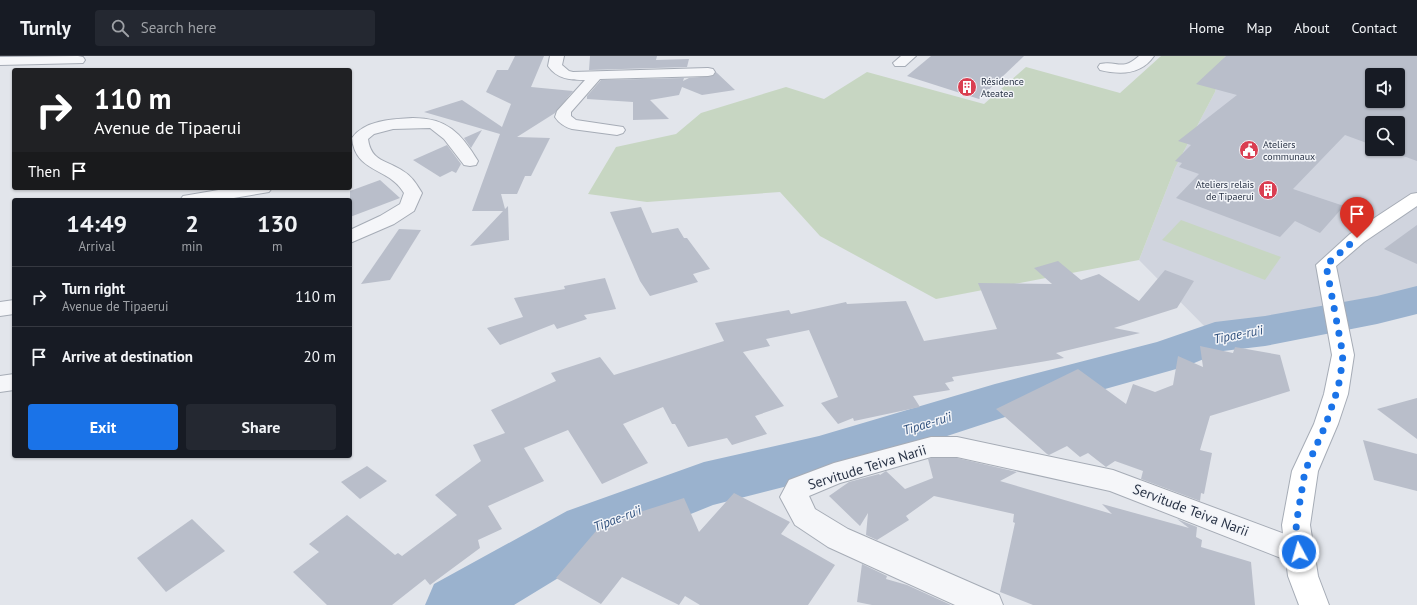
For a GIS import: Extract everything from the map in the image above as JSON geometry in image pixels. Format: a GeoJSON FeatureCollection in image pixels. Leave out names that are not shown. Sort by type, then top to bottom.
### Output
{"type":"FeatureCollection","features":[{"type":"Feature","properties":{"kind":"main road"},"geometry":{"type":"LineString","coordinates":[[1314,605],[1302,576],[1296,525],[1305,471],[1326,424],[1340,379],[1343,355],[1326,265],[1357,238],[1417,198]]}},
{"type":"Feature","properties":{"kind":"street"},"geometry":{"type":"LineString","coordinates":[[0,61],[26,56]]}},
{"type":"Feature","properties":{"kind":"street"},"geometry":{"type":"LineString","coordinates":[[557,56],[555,66],[564,74],[573,76],[708,72]]}},
{"type":"Feature","properties":{"kind":"street"},"geometry":{"type":"LineString","coordinates":[[1105,67],[1123,70],[1130,69],[1147,56]]}},
{"type":"Feature","properties":{"kind":"street"},"geometry":{"type":"LineString","coordinates":[[0,61],[78,60]]}},
{"type":"Feature","properties":{"kind":"street"},"geometry":{"type":"LineString","coordinates":[[595,76],[564,111],[563,117],[572,124],[617,130]]}},
{"type":"Feature","properties":{"kind":"street"},"geometry":{"type":"LineString","coordinates":[[352,236],[387,220],[408,207],[413,193],[404,179],[386,167],[368,160],[360,149],[360,138],[368,130],[410,123],[429,122],[439,126],[467,154],[470,161]]}},
{"type":"Feature","properties":{"kind":"street"},"geometry":{"type":"LineString","coordinates":[[200,198],[250,190]]}},
{"type":"Feature","properties":{"kind":"street"},"geometry":{"type":"LineString","coordinates":[[0,309],[12,307]]}},
{"type":"Feature","properties":{"kind":"street"},"geometry":{"type":"LineString","coordinates":[[0,384],[12,382]]}},
{"type":"Feature","properties":{"kind":"street","name":"Servitude Teiva Narii"},"geometry":{"type":"LineString","coordinates":[[988,605],[838,538],[805,517],[794,497],[799,488],[834,474],[931,447],[957,447],[1113,481],[1299,552]]}},
{"type":"Feature","properties":{"kind":"shaded area"},"geometry":{"type":"Polygon","coordinates":[[[1225,56],[1417,56],[1417,300],[1377,310],[1265,331],[1215,337],[1139,260],[1175,168],[1215,92],[1225,56]]]}},
{"type":"Feature","properties":{"kind":"green space"},"geometry":{"type":"Polygon","coordinates":[[[1161,56],[1225,56],[1215,92],[1175,168],[1139,260],[936,299],[820,236],[780,192],[647,202],[588,194],[616,147],[676,134],[701,113],[786,87],[824,99],[867,72],[984,104],[1026,67],[1120,93],[1161,56]]]}},
{"type":"Feature","properties":{"kind":"green space"},"geometry":{"type":"Polygon","coordinates":[[[1181,220],[1281,257],[1265,280],[1162,240],[1181,220]]]}},
{"type":"Feature","properties":{"kind":"building"},"geometry":{"type":"Polygon","coordinates":[[[515,56],[544,56],[531,87],[573,91],[555,113],[517,137],[550,138],[531,176],[525,176],[517,194],[501,194],[505,209],[508,206],[509,240],[470,246],[503,211],[472,211],[500,134],[424,112],[462,100],[502,127],[511,104],[486,92],[497,70],[508,70],[515,56]]]}},
{"type":"Feature","properties":{"kind":"building"},"geometry":{"type":"Polygon","coordinates":[[[590,56],[657,56],[656,60],[689,59],[687,67],[589,70],[590,56]]]}},
{"type":"Feature","properties":{"kind":"building","name":"Résidence Ateatea"},"geometry":{"type":"Polygon","coordinates":[[[931,56],[1024,56],[979,99],[907,76],[931,56]]]}},
{"type":"Feature","properties":{"kind":"building"},"geometry":{"type":"Polygon","coordinates":[[[1226,56],[1417,56],[1417,161],[1403,156],[1405,156],[1405,116],[1365,116],[1365,142],[1345,135],[1293,189],[1344,206],[1320,233],[1295,221],[1280,237],[1176,198],[1199,174],[1179,167],[1182,163],[1175,161],[1191,145],[1178,141],[1237,95],[1196,84],[1226,56]]]}},
{"type":"Feature","properties":{"kind":"building"},"geometry":{"type":"Polygon","coordinates":[[[716,72],[735,90],[702,95],[682,87],[679,95],[650,100],[669,119],[633,120],[633,102],[587,99],[587,96],[601,80],[684,78],[683,81],[689,78],[713,76],[716,72]]]}},
{"type":"Feature","properties":{"kind":"building"},"geometry":{"type":"Polygon","coordinates":[[[482,130],[471,148],[464,138],[482,130]]]}},
{"type":"Feature","properties":{"kind":"building"},"geometry":{"type":"Polygon","coordinates":[[[447,145],[461,164],[456,173],[452,171],[440,177],[413,160],[447,145]]]}},
{"type":"Feature","properties":{"kind":"building"},"geometry":{"type":"Polygon","coordinates":[[[380,180],[400,198],[352,216],[352,198],[350,198],[350,191],[380,180]]]}},
{"type":"Feature","properties":{"kind":"building"},"geometry":{"type":"Polygon","coordinates":[[[641,207],[652,233],[678,228],[684,238],[687,238],[710,269],[693,274],[698,282],[650,296],[640,281],[610,212],[641,207]]]}},
{"type":"Feature","properties":{"kind":"building"},"geometry":{"type":"Polygon","coordinates":[[[1417,225],[1417,264],[1384,249],[1417,225]]]}},
{"type":"Feature","properties":{"kind":"building"},"geometry":{"type":"Polygon","coordinates":[[[399,229],[421,230],[390,280],[361,284],[399,229]]]}},
{"type":"Feature","properties":{"kind":"building"},"geometry":{"type":"Polygon","coordinates":[[[1058,261],[1081,280],[1099,274],[1139,301],[1165,270],[1194,281],[1177,308],[1114,328],[1140,333],[1056,353],[1064,358],[952,377],[954,381],[945,383],[950,390],[913,396],[920,407],[854,421],[853,418],[838,424],[821,403],[838,397],[809,330],[766,339],[770,346],[743,352],[784,406],[755,416],[767,434],[732,445],[727,438],[688,447],[675,424],[672,424],[663,407],[623,424],[648,463],[602,484],[568,430],[524,448],[544,481],[488,506],[502,529],[478,540],[480,548],[430,585],[425,579],[392,605],[327,605],[293,572],[319,552],[309,544],[347,515],[395,555],[398,553],[402,556],[457,515],[435,495],[481,461],[473,445],[505,433],[491,410],[556,381],[551,373],[600,357],[614,375],[724,341],[715,323],[789,310],[791,314],[846,302],[847,304],[906,301],[924,341],[997,329],[978,283],[1052,284],[1034,268],[1058,261]]]}},
{"type":"Feature","properties":{"kind":"building"},"geometry":{"type":"Polygon","coordinates":[[[605,278],[616,309],[584,315],[587,319],[557,329],[554,324],[500,345],[487,328],[523,317],[514,298],[565,289],[564,286],[605,278]]]}},
{"type":"Feature","properties":{"kind":"building"},"geometry":{"type":"Polygon","coordinates":[[[1200,346],[1233,353],[1235,347],[1280,355],[1290,391],[1210,416],[1200,450],[1212,453],[1204,494],[1201,493],[1200,501],[1141,479],[1143,471],[1115,461],[1106,467],[1088,453],[1080,457],[1067,446],[1049,455],[996,409],[1078,369],[1126,404],[1133,384],[1155,392],[1173,385],[1178,356],[1203,367],[1200,346]]]}},
{"type":"Feature","properties":{"kind":"building"},"geometry":{"type":"Polygon","coordinates":[[[1417,398],[1417,439],[1377,409],[1417,398]]]}},
{"type":"Feature","properties":{"kind":"building"},"geometry":{"type":"Polygon","coordinates":[[[1363,440],[1417,454],[1417,491],[1374,480],[1363,440]]]}},
{"type":"Feature","properties":{"kind":"building"},"geometry":{"type":"Polygon","coordinates":[[[957,458],[1017,472],[1000,481],[1112,514],[1102,504],[1189,528],[1177,519],[1197,527],[1196,537],[1202,540],[1201,547],[1251,562],[1255,605],[1033,605],[1000,592],[1015,523],[1013,522],[1014,514],[934,496],[906,516],[909,520],[877,540],[866,535],[868,513],[860,526],[829,496],[849,482],[880,475],[886,471],[905,489],[933,478],[928,459],[957,458]]]}},
{"type":"Feature","properties":{"kind":"building"},"geometry":{"type":"Polygon","coordinates":[[[367,466],[387,481],[360,499],[341,482],[367,466]]]}},
{"type":"Feature","properties":{"kind":"building"},"geometry":{"type":"Polygon","coordinates":[[[734,493],[790,522],[781,534],[835,565],[808,605],[700,605],[685,596],[679,605],[622,577],[601,604],[556,578],[602,524],[684,498],[699,532],[734,493]]]}},
{"type":"Feature","properties":{"kind":"building"},"geometry":{"type":"Polygon","coordinates":[[[192,519],[225,551],[166,592],[137,558],[192,519]]]}},
{"type":"Feature","properties":{"kind":"building"},"geometry":{"type":"Polygon","coordinates":[[[862,564],[887,576],[886,579],[907,585],[951,605],[872,605],[857,602],[862,564]]]}},
{"type":"Feature","properties":{"kind":"waterway","name":"Tipae-ru’i"},"geometry":{"type":"LineString","coordinates":[[457,605],[588,529],[704,485],[819,457],[995,402],[1170,355],[1215,337],[1265,331],[1377,310],[1417,300]]}},
{"type":"Feature","properties":{"kind":"place","name":"Résidence Ateatea"},"geometry":{"type":"Point","coordinates":[967,87]}},
{"type":"Feature","properties":{"kind":"place","name":"Ateliers communaux"},"geometry":{"type":"Point","coordinates":[1249,150]}},
{"type":"Feature","properties":{"kind":"place","name":"Ateliers relais de Tipaerui"},"geometry":{"type":"Point","coordinates":[1268,190]}},
{"type":"Feature","properties":{"kind":"route"},"geometry":{"type":"LineString","coordinates":[[1299,552],[1296,525],[1305,471],[1326,424],[1336,394],[1340,379],[1343,355],[1326,265],[1342,249],[1357,238]]}}]}
